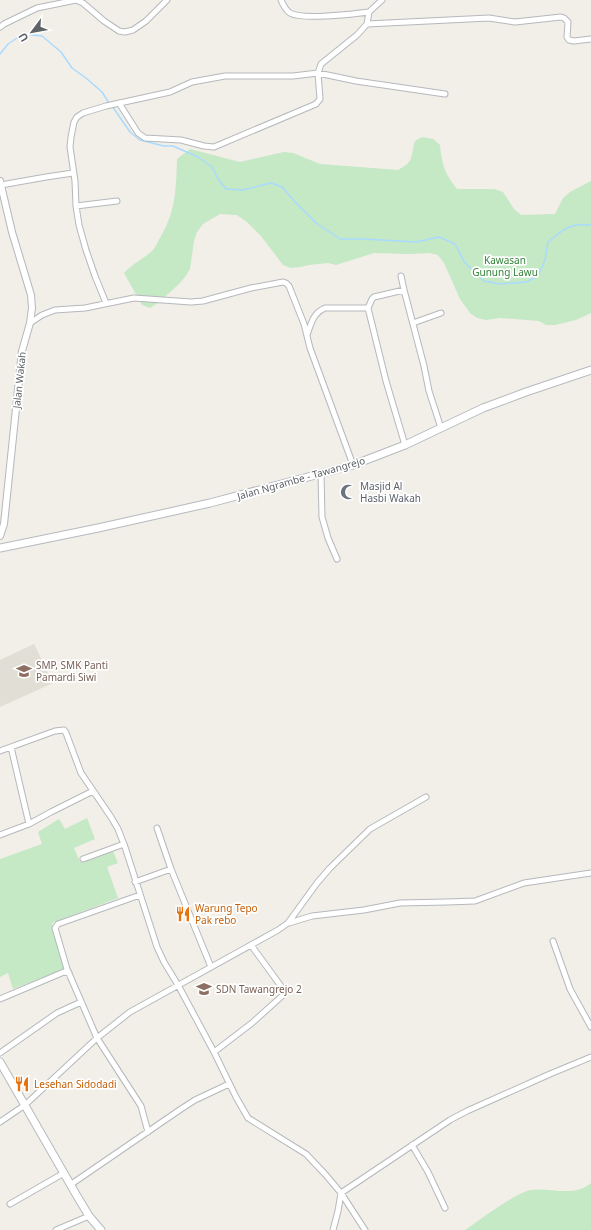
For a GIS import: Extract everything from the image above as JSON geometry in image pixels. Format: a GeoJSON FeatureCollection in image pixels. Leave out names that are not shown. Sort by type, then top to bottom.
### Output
{"type":"FeatureCollection","features":[{"type":"Feature","properties":{"kind":"main road","name":"Jalan Ngrambe - Tawangrejo"},"geometry":{"type":"LineString","coordinates":[[0,548],[210,503],[353,465],[405,445],[483,408],[591,370]]}},
{"type":"Feature","properties":{"kind":"main road"},"geometry":{"type":"LineString","coordinates":[[0,1062],[89,1216],[101,1230]]}},
{"type":"Feature","properties":{"kind":"street"},"geometry":{"type":"LineString","coordinates":[[0,27],[37,8],[76,0],[83,3],[104,21],[120,31],[125,32],[133,30],[146,21],[166,0]]}},
{"type":"Feature","properties":{"kind":"street"},"geometry":{"type":"LineString","coordinates":[[281,0],[285,8],[290,13],[305,17],[369,12]]}},
{"type":"Feature","properties":{"kind":"street"},"geometry":{"type":"LineString","coordinates":[[117,104],[138,133],[146,138],[181,140],[214,147],[316,104],[320,99],[318,73],[321,64],[367,24],[369,12],[382,0]]}},
{"type":"Feature","properties":{"kind":"street"},"geometry":{"type":"LineString","coordinates":[[367,24],[489,18],[515,22],[564,18],[568,22],[567,37],[569,40],[574,41],[591,39]]}},
{"type":"Feature","properties":{"kind":"street"},"geometry":{"type":"LineString","coordinates":[[106,303],[86,250],[79,225],[76,206],[70,137],[77,117],[106,106],[170,92],[192,82],[225,76],[293,76],[318,73],[356,81],[444,94]]}},
{"type":"Feature","properties":{"kind":"street"},"geometry":{"type":"LineString","coordinates":[[1,183],[73,173]]}},
{"type":"Feature","properties":{"kind":"street","name":"Jalan Wakah"},"geometry":{"type":"LineString","coordinates":[[0,536],[4,524],[22,351],[30,323],[32,308],[1,183]]}},
{"type":"Feature","properties":{"kind":"street"},"geometry":{"type":"LineString","coordinates":[[76,206],[117,201]]}},
{"type":"Feature","properties":{"kind":"street"},"geometry":{"type":"LineString","coordinates":[[401,276],[429,391],[441,428]]}},
{"type":"Feature","properties":{"kind":"street"},"geometry":{"type":"LineString","coordinates":[[30,323],[42,315],[55,310],[85,308],[134,298],[191,302],[203,301],[251,288],[282,282],[286,283],[289,286],[353,465]]}},
{"type":"Feature","properties":{"kind":"street"},"geometry":{"type":"LineString","coordinates":[[404,290],[374,297],[370,301],[368,308],[386,381],[405,445]]}},
{"type":"Feature","properties":{"kind":"street"},"geometry":{"type":"LineString","coordinates":[[307,335],[315,315],[325,308],[368,308]]}},
{"type":"Feature","properties":{"kind":"street"},"geometry":{"type":"LineString","coordinates":[[413,323],[441,314]]}},
{"type":"Feature","properties":{"kind":"street"},"geometry":{"type":"LineString","coordinates":[[321,474],[322,517],[328,538],[337,559]]}},
{"type":"Feature","properties":{"kind":"street"},"geometry":{"type":"LineString","coordinates":[[0,751],[55,731],[64,730],[81,774],[111,816],[124,844],[157,947],[164,962],[178,985],[248,1118],[253,1123],[306,1154],[340,1193],[365,1230]]}},
{"type":"Feature","properties":{"kind":"street"},"geometry":{"type":"LineString","coordinates":[[11,747],[29,824]]}},
{"type":"Feature","properties":{"kind":"street"},"geometry":{"type":"LineString","coordinates":[[0,835],[29,824],[93,791]]}},
{"type":"Feature","properties":{"kind":"street"},"geometry":{"type":"LineString","coordinates":[[0,1122],[24,1105],[97,1038],[130,1012],[288,923],[330,868],[370,829],[426,797]]}},
{"type":"Feature","properties":{"kind":"street"},"geometry":{"type":"LineString","coordinates":[[157,828],[171,869],[211,967]]}},
{"type":"Feature","properties":{"kind":"street"},"geometry":{"type":"LineString","coordinates":[[83,859],[124,844]]}},
{"type":"Feature","properties":{"kind":"street"},"geometry":{"type":"LineString","coordinates":[[135,882],[171,869]]}},
{"type":"Feature","properties":{"kind":"street"},"geometry":{"type":"LineString","coordinates":[[288,923],[312,916],[364,910],[400,903],[475,900],[524,883],[591,873]]}},
{"type":"Feature","properties":{"kind":"street"},"geometry":{"type":"LineString","coordinates":[[140,896],[58,924],[55,928],[69,973],[97,1038],[141,1106],[148,1132]]}},
{"type":"Feature","properties":{"kind":"street"},"geometry":{"type":"LineString","coordinates":[[553,941],[570,989],[591,1027]]}},
{"type":"Feature","properties":{"kind":"street"},"geometry":{"type":"LineString","coordinates":[[214,1052],[252,1023],[284,993],[283,989],[251,945]]}},
{"type":"Feature","properties":{"kind":"street"},"geometry":{"type":"LineString","coordinates":[[0,999],[64,972],[69,973]]}},
{"type":"Feature","properties":{"kind":"street"},"geometry":{"type":"LineString","coordinates":[[0,1053],[57,1013],[81,1002]]}},
{"type":"Feature","properties":{"kind":"street"},"geometry":{"type":"LineString","coordinates":[[333,1230],[338,1211],[340,1193],[412,1145],[467,1111],[591,1057]]}},
{"type":"Feature","properties":{"kind":"street"},"geometry":{"type":"LineString","coordinates":[[70,1184],[195,1100],[229,1084]]}},
{"type":"Feature","properties":{"kind":"street"},"geometry":{"type":"LineString","coordinates":[[412,1145],[428,1172],[445,1208]]}},
{"type":"Feature","properties":{"kind":"street"},"geometry":{"type":"LineString","coordinates":[[10,1204],[64,1173]]}},
{"type":"Feature","properties":{"kind":"street"},"geometry":{"type":"LineString","coordinates":[[56,1230],[89,1216]]}},
{"type":"Feature","properties":{"kind":"shaded area","name":"SMP, SMK Panti Pamardi Siwi"},"geometry":{"type":"Polygon","coordinates":[[[34,644],[53,683],[0,707],[0,660],[34,644]]]}},
{"type":"Feature","properties":{"kind":"green space","name":"Kawasan Gunung Lawu"},"geometry":{"type":"Polygon","coordinates":[[[422,137],[433,139],[440,145],[445,169],[457,189],[494,189],[503,192],[514,209],[521,215],[555,214],[563,198],[570,192],[591,181],[591,313],[576,320],[555,325],[546,325],[539,321],[500,318],[486,320],[477,318],[470,313],[460,299],[444,263],[438,255],[429,253],[374,253],[336,265],[328,263],[291,268],[283,265],[261,236],[248,223],[237,215],[220,214],[203,224],[197,232],[194,241],[190,269],[185,277],[158,303],[150,308],[142,305],[124,273],[153,250],[161,236],[170,217],[174,199],[177,159],[190,149],[240,162],[284,152],[293,153],[320,164],[398,170],[410,161],[415,141],[422,137]]]}},
{"type":"Feature","properties":{"kind":"green space"},"geometry":{"type":"Polygon","coordinates":[[[87,818],[95,839],[74,848],[80,862],[113,851],[118,863],[107,867],[118,898],[52,923],[65,969],[13,989],[8,973],[0,977],[0,859],[42,844],[38,832],[59,819],[65,829],[87,818]]]}},
{"type":"Feature","properties":{"kind":"green space"},"geometry":{"type":"Polygon","coordinates":[[[591,1183],[591,1230],[465,1230],[507,1201],[524,1192],[539,1189],[562,1191],[577,1190],[591,1183]]]}},
{"type":"Feature","properties":{"kind":"waterway"},"geometry":{"type":"LineString","coordinates":[[0,54],[8,44],[23,34],[42,36],[61,52],[72,68],[102,92],[109,103]]}},
{"type":"Feature","properties":{"kind":"waterway"},"geometry":{"type":"LineString","coordinates":[[112,106],[130,132],[140,140],[164,146],[173,146],[198,157],[212,167],[218,179],[226,189],[243,190],[271,183],[282,187],[316,223],[340,239],[416,242],[439,237],[455,244],[465,263],[484,281],[500,284],[526,282],[538,276],[545,260],[548,242],[572,226],[584,224],[591,225]]}},
{"type":"Feature","properties":{"kind":"place","name":"Masjid Al Hasbi Wakah"},"geometry":{"type":"Point","coordinates":[348,492]}},
{"type":"Feature","properties":{"kind":"place","name":"SMP, SMK Panti Pamardi Siwi"},"geometry":{"type":"Point","coordinates":[24,671]}},
{"type":"Feature","properties":{"kind":"place","name":"Warung Tepo Pak rebo"},"geometry":{"type":"Point","coordinates":[183,914]}},
{"type":"Feature","properties":{"kind":"place","name":"SDN Tawangrejo 2"},"geometry":{"type":"Point","coordinates":[204,989]}},
{"type":"Feature","properties":{"kind":"place","name":"Lesehan Sidodadi"},"geometry":{"type":"Point","coordinates":[22,1084]}}]}
